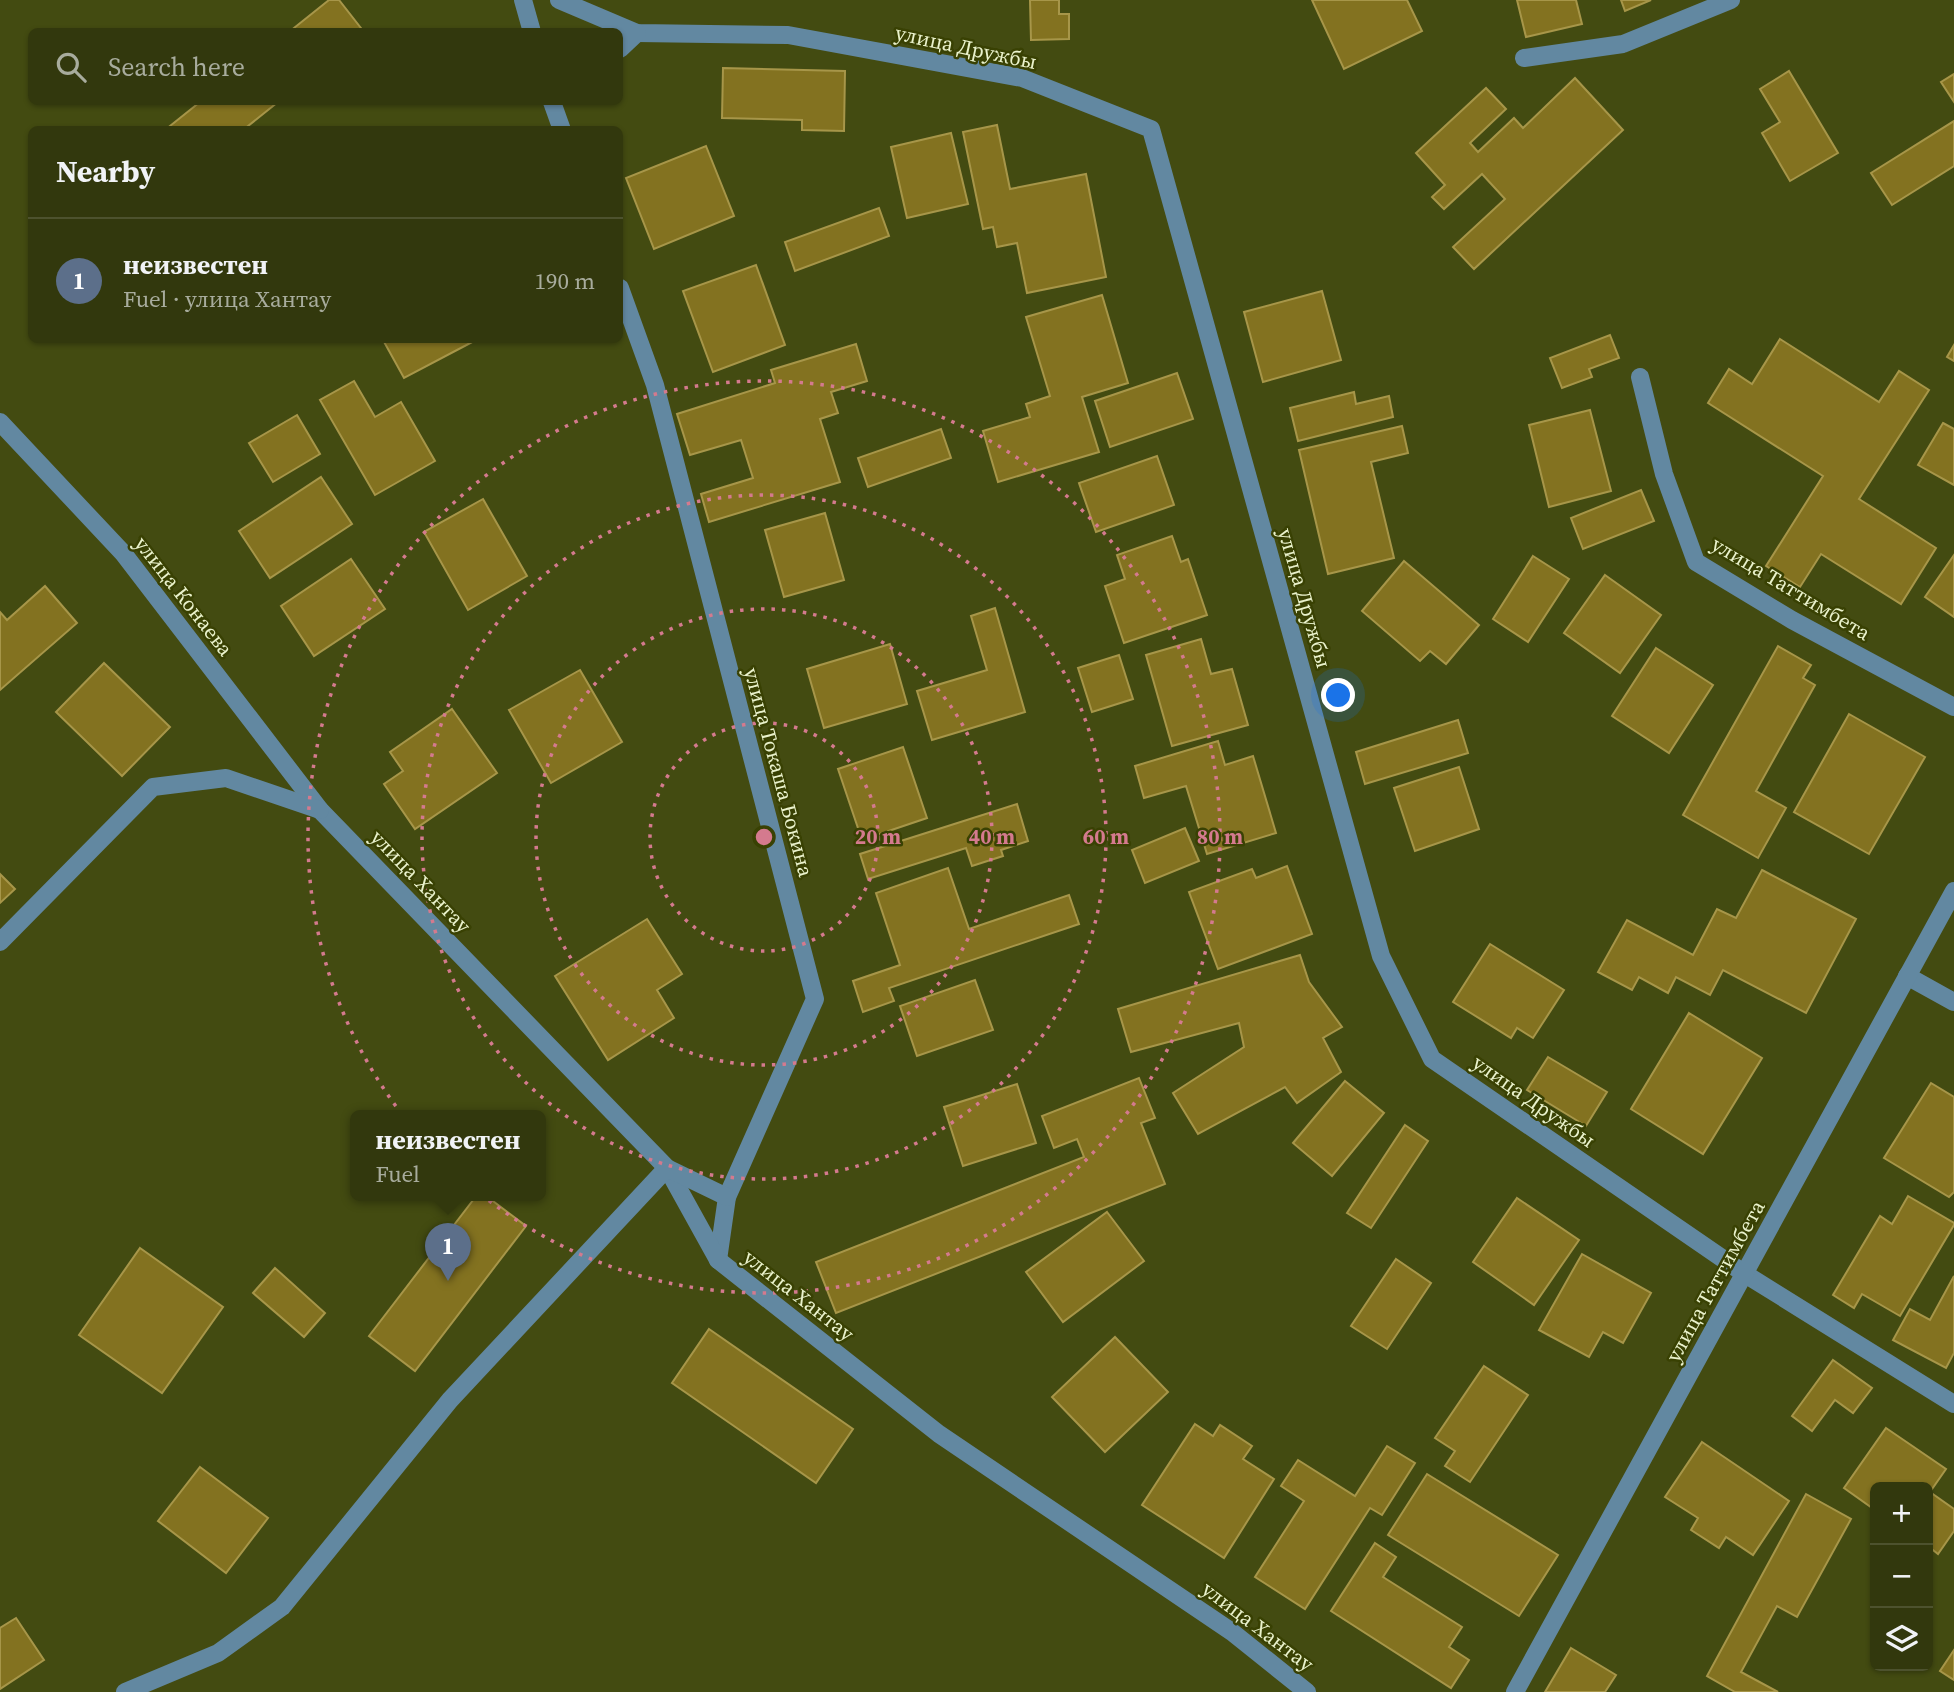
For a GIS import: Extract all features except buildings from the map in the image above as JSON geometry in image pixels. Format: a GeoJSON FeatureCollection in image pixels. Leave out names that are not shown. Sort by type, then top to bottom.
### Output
{"type":"FeatureCollection","features":[{"type":"Feature","properties":{"kind":"street"},"geometry":{"type":"LineString","coordinates":[[523,0],[531,28]]}},
{"type":"Feature","properties":{"kind":"street","name":"улица Дружбы"},"geometry":{"type":"LineString","coordinates":[[559,0],[637,33],[788,35],[1022,78],[1151,129],[1381,956],[1432,1059],[1745,1274],[1954,1404]]}},
{"type":"Feature","properties":{"kind":"street"},"geometry":{"type":"LineString","coordinates":[[1524,58],[1623,44],[1731,0]]}},
{"type":"Feature","properties":{"kind":"street"},"geometry":{"type":"LineString","coordinates":[[623,45],[637,33]]}},
{"type":"Feature","properties":{"kind":"street"},"geometry":{"type":"LineString","coordinates":[[555,105],[561,126]]}},
{"type":"Feature","properties":{"kind":"street","name":"улица Токаша Бокина"},"geometry":{"type":"LineString","coordinates":[[623,296],[655,385],[815,999],[727,1197],[718,1260]]}},
{"type":"Feature","properties":{"kind":"street","name":"улица Таттимбета"},"geometry":{"type":"LineString","coordinates":[[1640,377],[1664,474],[1696,562],[1792,620],[1954,707]]}},
{"type":"Feature","properties":{"kind":"street","name":"улица Конаева"},"geometry":{"type":"LineString","coordinates":[[0,422],[123,553],[320,810]]}},
{"type":"Feature","properties":{"kind":"street"},"geometry":{"type":"LineString","coordinates":[[0,942],[153,787],[226,778],[320,810]]}},
{"type":"Feature","properties":{"kind":"street","name":"улица Хантау"},"geometry":{"type":"LineString","coordinates":[[320,810],[667,1168],[718,1260],[939,1434],[1232,1632],[1307,1692]]}},
{"type":"Feature","properties":{"kind":"street","name":"улица Таттимбета"},"geometry":{"type":"LineString","coordinates":[[1515,1692],[1954,891]]}},
{"type":"Feature","properties":{"kind":"street"},"geometry":{"type":"LineString","coordinates":[[1907,976],[1954,1002]]}},
{"type":"Feature","properties":{"kind":"street"},"geometry":{"type":"LineString","coordinates":[[125,1692],[218,1653],[282,1607],[450,1400],[667,1168],[727,1197]]}},
{"type":"Feature","properties":{"kind":"place","name":"неизвестен"},"geometry":{"type":"Point","coordinates":[448,1281]}}]}
